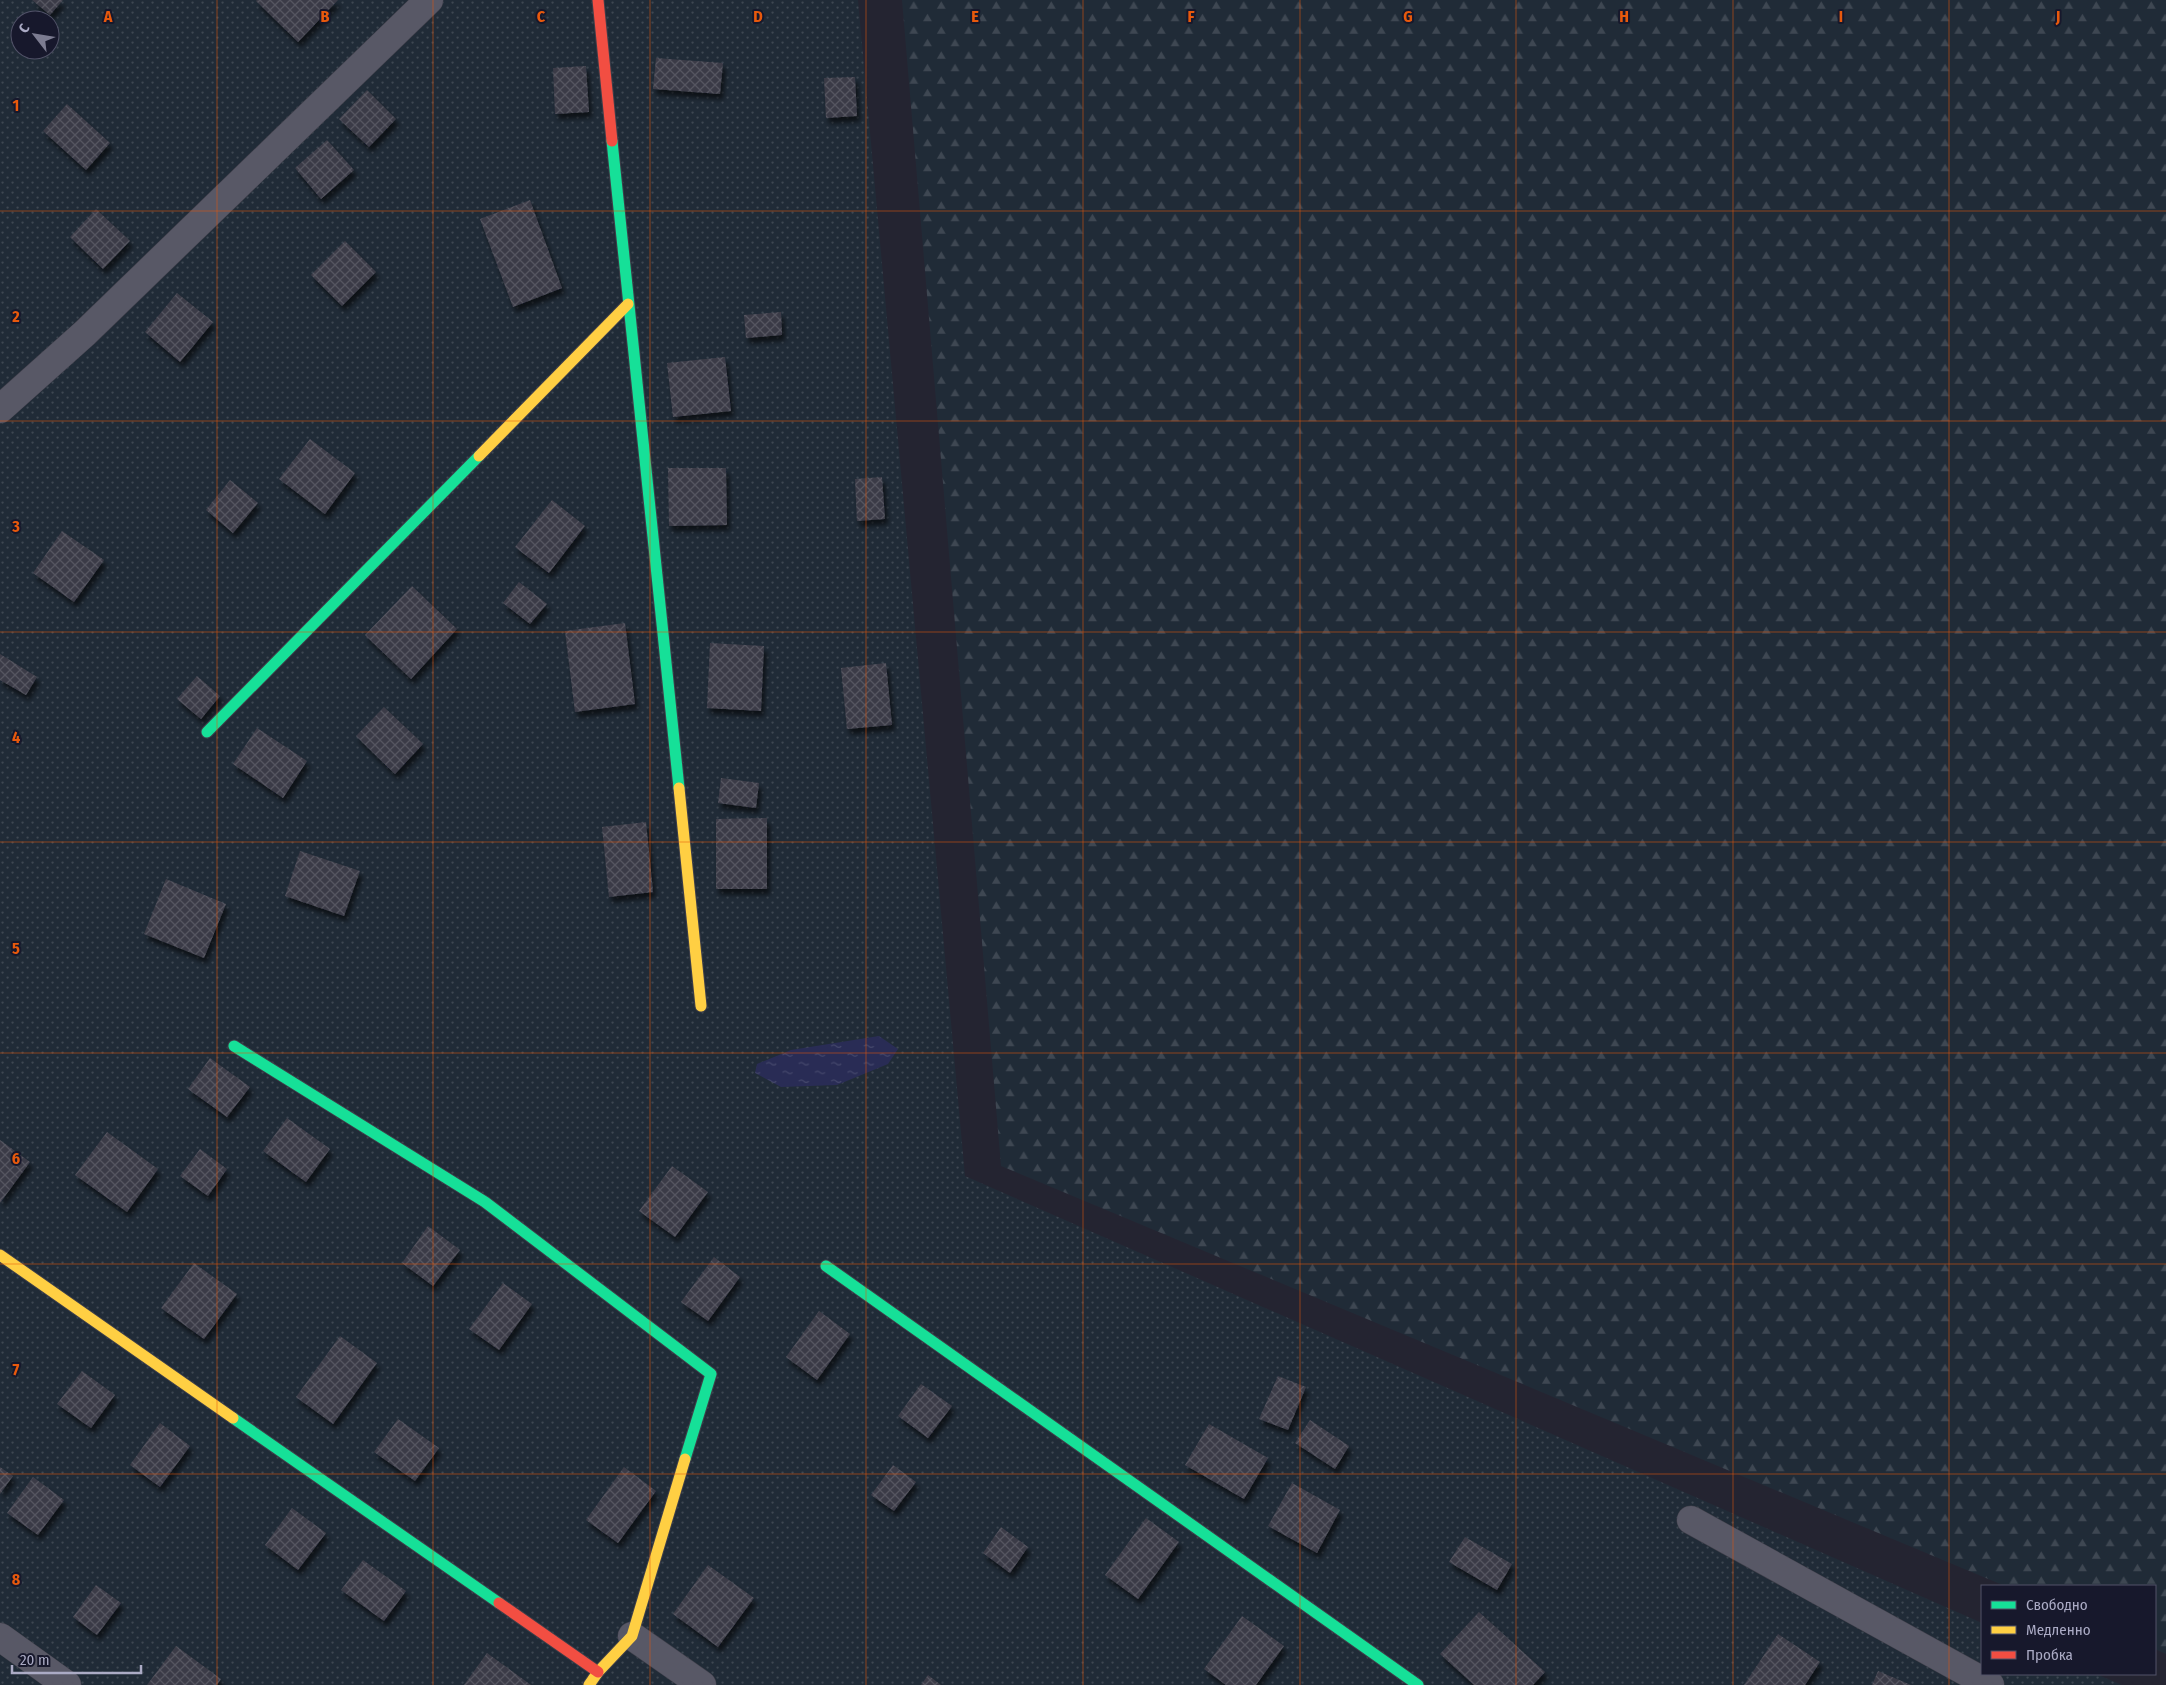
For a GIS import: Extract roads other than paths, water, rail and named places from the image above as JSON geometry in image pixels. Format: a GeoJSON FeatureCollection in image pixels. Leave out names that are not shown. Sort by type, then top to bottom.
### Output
{"type":"FeatureCollection","features":[{"type":"Feature","properties":{"kind":"street"},"geometry":{"type":"LineString","coordinates":[[0,409],[85,333],[428,0]]}},
{"type":"Feature","properties":{"kind":"street"},"geometry":{"type":"LineString","coordinates":[[598,0],[701,1006]]}},
{"type":"Feature","properties":{"kind":"street"},"geometry":{"type":"LineString","coordinates":[[207,732],[628,304]]}},
{"type":"Feature","properties":{"kind":"street"},"geometry":{"type":"LineString","coordinates":[[234,1046],[485,1202],[711,1374],[632,1636],[598,1672],[589,1685]]}},
{"type":"Feature","properties":{"kind":"street"},"geometry":{"type":"LineString","coordinates":[[0,1255],[598,1672]]}},
{"type":"Feature","properties":{"kind":"street"},"geometry":{"type":"LineString","coordinates":[[826,1266],[1418,1685]]}},
{"type":"Feature","properties":{"kind":"street"},"geometry":{"type":"LineString","coordinates":[[1691,1520],[1990,1685]]}},
{"type":"Feature","properties":{"kind":"street"},"geometry":{"type":"LineString","coordinates":[[632,1636],[702,1685]]}},
{"type":"Feature","properties":{"kind":"street"},"geometry":{"type":"LineString","coordinates":[[0,1637],[67,1685]]}},
{"type":"Feature","properties":{"kind":"water"},"geometry":{"type":"Polygon","coordinates":[[[879,1036],[898,1049],[888,1064],[837,1085],[781,1087],[755,1073],[757,1064],[791,1050],[879,1036]]]}}]}
